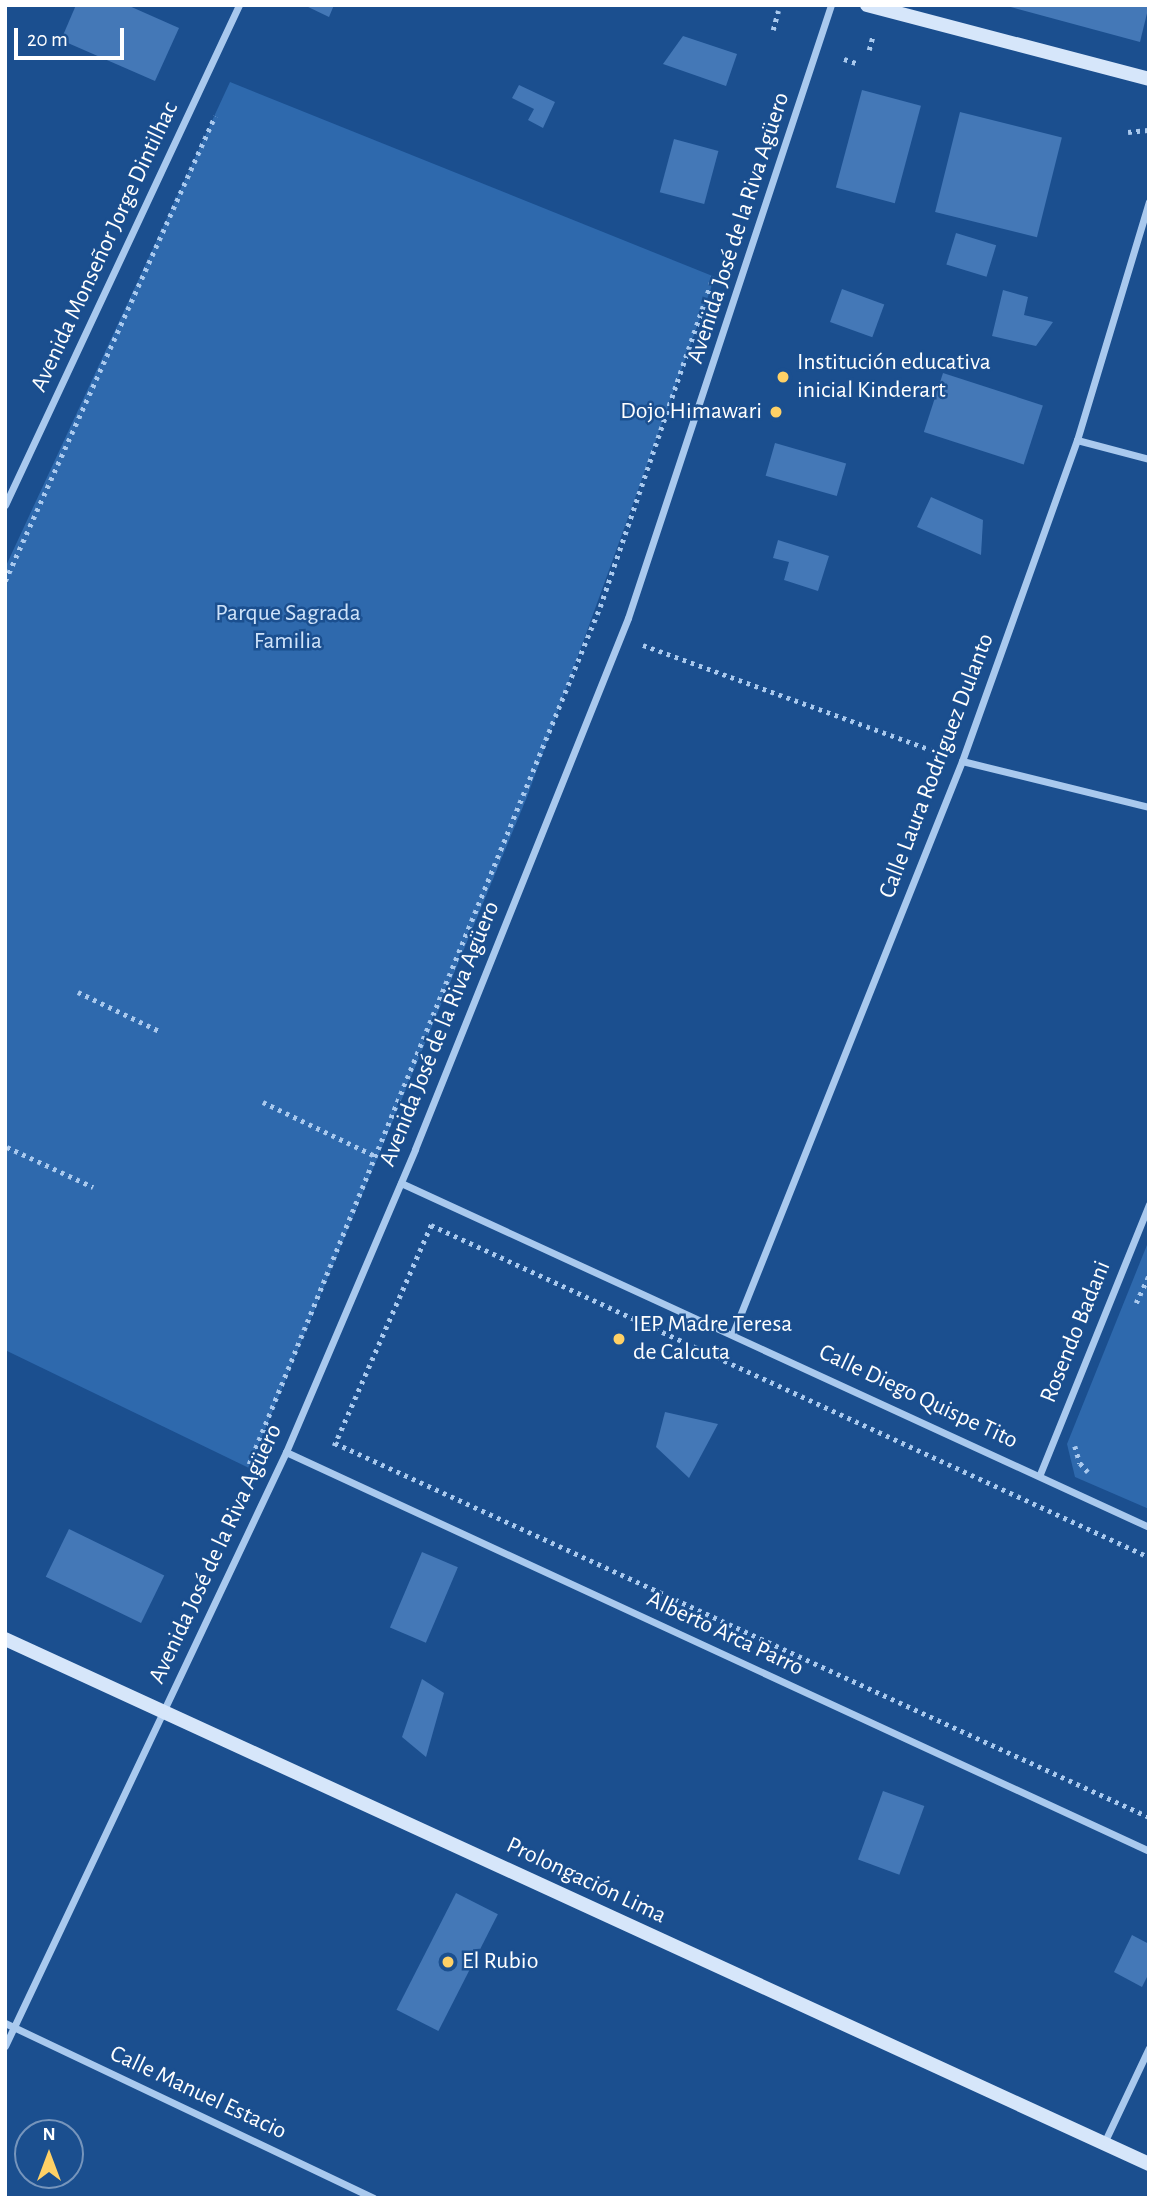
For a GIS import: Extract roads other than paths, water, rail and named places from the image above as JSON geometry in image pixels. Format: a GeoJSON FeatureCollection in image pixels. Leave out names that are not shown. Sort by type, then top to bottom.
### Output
{"type":"FeatureCollection","features":[{"type":"Feature","properties":{"kind":"street","name":"Avenida Monseñor Jorge Dintilhac"},"geometry":{"type":"LineString","coordinates":[[5,505],[239,5]]}},
{"type":"Feature","properties":{"kind":"street","name":"Avenida José de la Riva Agüero"},"geometry":{"type":"LineString","coordinates":[[5,2046],[286,1452],[401,1183],[628,618],[831,5]]}},
{"type":"Feature","properties":{"kind":"street"},"geometry":{"type":"LineString","coordinates":[[867,5],[1149,79]]}},
{"type":"Feature","properties":{"kind":"street","name":"Calle Laura Rodriguez Dulanto"},"geometry":{"type":"LineString","coordinates":[[733,1334],[962,761],[1077,440],[1149,202]]}},
{"type":"Feature","properties":{"kind":"street"},"geometry":{"type":"LineString","coordinates":[[1077,440],[1149,459]]}},
{"type":"Feature","properties":{"kind":"street"},"geometry":{"type":"LineString","coordinates":[[962,761],[1149,807]]}},
{"type":"Feature","properties":{"kind":"street","name":"Calle Diego Quispe Tito"},"geometry":{"type":"LineString","coordinates":[[401,1183],[1040,1474],[1149,1527]]}},
{"type":"Feature","properties":{"kind":"street","name":"Rosendo Badani"},"geometry":{"type":"LineString","coordinates":[[1040,1474],[1149,1204]]}},
{"type":"Feature","properties":{"kind":"street","name":"Alberto Arca Parro"},"geometry":{"type":"LineString","coordinates":[[286,1452],[1149,1851]]}},
{"type":"Feature","properties":{"kind":"street","name":"Prolongación Lima"},"geometry":{"type":"LineString","coordinates":[[5,1639],[1149,2164]]}},
{"type":"Feature","properties":{"kind":"street","name":"Calle Manuel Estacio"},"geometry":{"type":"LineString","coordinates":[[5,2023],[374,2198]]}},
{"type":"Feature","properties":{"kind":"street"},"geometry":{"type":"LineString","coordinates":[[1104,2143],[1149,2048]]}},
{"type":"Feature","properties":{"kind":"place","name":"Institución educativa inicial Kinderart"},"geometry":{"type":"Point","coordinates":[783,377]}},
{"type":"Feature","properties":{"kind":"place","name":"Dojo Himawari"},"geometry":{"type":"Point","coordinates":[776,412]}},
{"type":"Feature","properties":{"kind":"place","name":"IEP Madre Teresa de Calcuta"},"geometry":{"type":"Point","coordinates":[619,1339]}},
{"type":"Feature","properties":{"kind":"place","name":"El Rubio"},"geometry":{"type":"Point","coordinates":[448,1962]}},
{"type":"Feature","properties":{"kind":"park label","name":"Parque Sagrada Familia"},"geometry":{"type":"Point","coordinates":[288,628]}}]}
